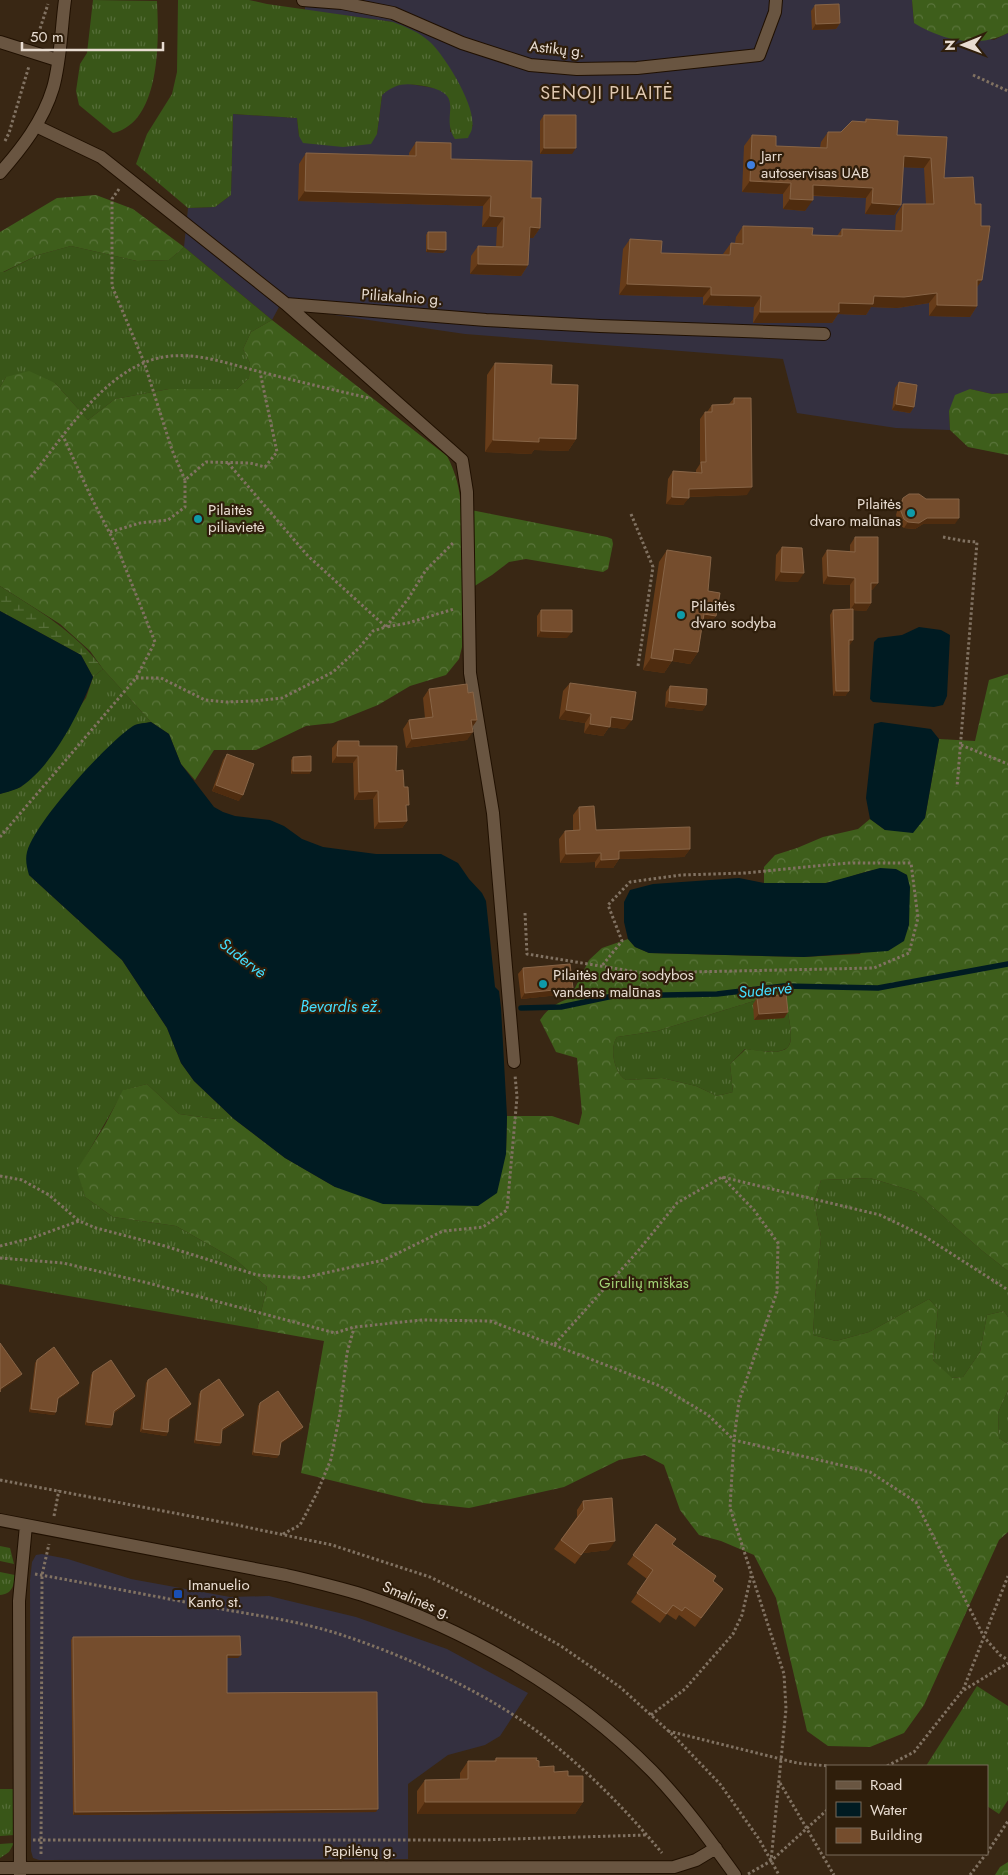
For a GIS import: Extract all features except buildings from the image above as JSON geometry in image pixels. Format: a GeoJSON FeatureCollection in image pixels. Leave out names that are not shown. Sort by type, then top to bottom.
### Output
{"type":"FeatureCollection","features":[{"type":"Feature","properties":{"kind":"street"},"geometry":{"type":"LineString","coordinates":[[0,173],[36,126],[53,87],[65,0]]}},
{"type":"Feature","properties":{"kind":"street","name":"Astikų g."},"geometry":{"type":"LineString","coordinates":[[303,0],[342,3],[394,13],[462,43],[530,64],[577,69],[637,68],[759,55],[775,12],[776,0]]}},
{"type":"Feature","properties":{"kind":"street"},"geometry":{"type":"LineString","coordinates":[[0,42],[58,60]]}},
{"type":"Feature","properties":{"kind":"street"},"geometry":{"type":"LineString","coordinates":[[36,126],[101,157],[286,304],[462,460],[467,492],[470,673],[493,813],[514,1062]]}},
{"type":"Feature","properties":{"kind":"street","name":"Piliakalnio g."},"geometry":{"type":"LineString","coordinates":[[286,304],[486,320],[824,334]]}},
{"type":"Feature","properties":{"kind":"street","name":"Smalinės g."},"geometry":{"type":"LineString","coordinates":[[0,1520],[286,1575],[330,1586],[363,1595],[418,1616],[483,1646],[540,1681],[606,1728],[652,1772],[697,1822],[735,1875]]}},
{"type":"Feature","properties":{"kind":"street"},"geometry":{"type":"LineString","coordinates":[[20,1871],[20,1602],[26,1525]]}},
{"type":"Feature","properties":{"kind":"street","name":"Papilėnų g."},"geometry":{"type":"LineString","coordinates":[[0,1868],[20,1871],[41,1868],[674,1867],[696,1860],[716,1848]]}},
{"type":"Feature","properties":{"kind":"path"},"geometry":{"type":"LineString","coordinates":[[14,157],[2,146],[9,133],[49,0]]}},
{"type":"Feature","properties":{"kind":"path"},"geometry":{"type":"LineString","coordinates":[[972,75],[1008,91]]}},
{"type":"Feature","properties":{"kind":"path"},"geometry":{"type":"LineString","coordinates":[[110,533],[140,523],[168,520],[185,507],[185,480],[172,450],[144,362],[112,286],[112,199],[126,178]]}},
{"type":"Feature","properties":{"kind":"path"},"geometry":{"type":"LineString","coordinates":[[32,476],[63,436],[100,394],[124,374],[144,362],[160,357],[176,354],[214,359],[373,399]]}},
{"type":"Feature","properties":{"kind":"path"},"geometry":{"type":"LineString","coordinates":[[185,480],[206,462],[250,464],[265,467],[277,452],[260,372]]}},
{"type":"Feature","properties":{"kind":"path"},"geometry":{"type":"LineString","coordinates":[[0,837],[136,678],[155,642],[117,547],[91,498],[63,436]]}},
{"type":"Feature","properties":{"kind":"path"},"geometry":{"type":"LineString","coordinates":[[228,463],[308,556],[386,627]]}},
{"type":"Feature","properties":{"kind":"path"},"geometry":{"type":"LineString","coordinates":[[630,514],[653,567],[638,666]]}},
{"type":"Feature","properties":{"kind":"path"},"geometry":{"type":"LineString","coordinates":[[386,627],[408,599],[426,570],[449,546],[468,530]]}},
{"type":"Feature","properties":{"kind":"path"},"geometry":{"type":"LineString","coordinates":[[943,537],[977,542],[957,787]]}},
{"type":"Feature","properties":{"kind":"path"},"geometry":{"type":"LineString","coordinates":[[136,678],[161,678],[205,700],[244,701],[282,698],[334,672],[359,648],[373,631],[408,623],[469,604]]}},
{"type":"Feature","properties":{"kind":"path"},"geometry":{"type":"LineString","coordinates":[[961,745],[1008,764]]}},
{"type":"Feature","properties":{"kind":"path"},"geometry":{"type":"LineString","coordinates":[[525,913],[527,954],[601,967],[643,973],[874,968],[909,953],[918,918],[911,863],[847,863],[745,873],[681,875],[630,882],[608,905],[622,941],[601,967]]}},
{"type":"Feature","properties":{"kind":"path"},"geometry":{"type":"LineString","coordinates":[[0,1176],[22,1180],[49,1195],[79,1220],[96,1228],[165,1246],[257,1275],[302,1278],[384,1260],[443,1231],[483,1227],[508,1210],[517,1097],[514,1062]]}},
{"type":"Feature","properties":{"kind":"path"},"geometry":{"type":"LineString","coordinates":[[722,1177],[754,1210],[778,1243],[777,1292],[738,1401],[730,1508],[784,1674],[786,1708],[771,1861]]}},
{"type":"Feature","properties":{"kind":"path"},"geometry":{"type":"LineString","coordinates":[[554,1345],[638,1251],[677,1203],[722,1177],[880,1214],[924,1236],[1008,1290]]}},
{"type":"Feature","properties":{"kind":"path"},"geometry":{"type":"LineString","coordinates":[[0,1246],[32,1238],[79,1220]]}},
{"type":"Feature","properties":{"kind":"path"},"geometry":{"type":"LineString","coordinates":[[0,1258],[63,1263],[148,1283],[335,1333],[354,1327],[424,1320],[490,1321],[660,1386],[708,1415],[734,1440],[870,1472],[916,1502],[984,1637],[1008,1661],[963,1690]]}},
{"type":"Feature","properties":{"kind":"path"},"geometry":{"type":"LineString","coordinates":[[282,1535],[300,1524],[317,1493],[331,1459],[340,1413],[347,1353],[354,1327]]}},
{"type":"Feature","properties":{"kind":"path"},"geometry":{"type":"LineString","coordinates":[[41,1868],[42,1575],[59,1490]]}},
{"type":"Feature","properties":{"kind":"path"},"geometry":{"type":"LineString","coordinates":[[22,1572],[285,1621],[340,1634],[394,1653],[510,1713],[547,1738],[599,1784],[648,1835],[674,1867]]}},
{"type":"Feature","properties":{"kind":"path"},"geometry":{"type":"LineString","coordinates":[[650,1715],[685,1689],[733,1634],[742,1615],[751,1575]]}},
{"type":"Feature","properties":{"kind":"path"},"geometry":{"type":"LineString","coordinates":[[889,1765],[914,1752],[963,1690],[1008,1576]]}},
{"type":"Feature","properties":{"kind":"path"},"geometry":{"type":"LineString","coordinates":[[668,1730],[797,1763],[826,1766]]}},
{"type":"Feature","properties":{"kind":"path"},"geometry":{"type":"LineString","coordinates":[[779,1782],[834,1875]]}},
{"type":"Feature","properties":{"kind":"path"},"geometry":{"type":"LineString","coordinates":[[746,1875],[771,1861],[826,1811]]}},
{"type":"Feature","properties":{"kind":"path"},"geometry":{"type":"LineString","coordinates":[[988,1850],[1008,1821]]}},
{"type":"Feature","properties":{"kind":"path"},"geometry":{"type":"LineString","coordinates":[[20,1840],[478,1840],[648,1835]]}},
{"type":"Feature","properties":{"kind":"path"},"geometry":{"type":"LineString","coordinates":[[970,1875],[985,1855]]}},
{"type":"Feature","properties":{"kind":"shaded area"},"geometry":{"type":"Polygon","coordinates":[[[305,0],[912,0],[914,23],[994,40],[1008,33],[1008,393],[992,394],[970,389],[949,411],[950,430],[896,428],[797,413],[783,359],[465,334],[279,307],[272,320],[184,247],[188,208],[215,207],[231,195],[233,114],[297,118],[299,136],[377,134],[382,95],[391,87],[404,83],[440,89],[448,96],[452,108],[450,132],[473,126],[393,22],[305,10],[305,0]]]}},
{"type":"Feature","properties":{"kind":"shaded area"},"geometry":{"type":"Polygon","coordinates":[[[42,1554],[68,1559],[131,1579],[230,1597],[269,1596],[356,1617],[447,1649],[528,1693],[500,1736],[485,1745],[448,1755],[408,1784],[408,1859],[39,1860],[33,1858],[31,1851],[30,1580],[32,1562],[36,1555],[42,1554]]]}},
{"type":"Feature","properties":{"kind":"green space"},"geometry":{"type":"Polygon","coordinates":[[[93,0],[157,1],[157,57],[149,97],[140,113],[129,126],[113,133],[79,105],[76,91],[80,64],[87,53],[93,0]]]}},
{"type":"Feature","properties":{"kind":"green space"},"geometry":{"type":"Polygon","coordinates":[[[178,0],[249,0],[393,22],[408,28],[430,42],[444,58],[465,95],[470,108],[472,119],[471,132],[468,138],[455,139],[451,130],[449,99],[444,93],[434,88],[412,84],[394,87],[382,95],[377,134],[371,144],[343,147],[303,143],[299,136],[297,118],[233,114],[231,195],[215,207],[188,208],[136,164],[147,134],[172,94],[177,72],[178,0]]]}},
{"type":"Feature","properties":{"kind":"green space"},"geometry":{"type":"Polygon","coordinates":[[[912,0],[1008,0],[1008,33],[984,41],[960,40],[936,34],[914,23],[912,0]]]}},
{"type":"Feature","properties":{"kind":"green space"},"geometry":{"type":"Polygon","coordinates":[[[96,195],[133,209],[184,247],[169,260],[137,261],[71,246],[38,255],[0,272],[0,232],[57,198],[96,195]]]}},
{"type":"Feature","properties":{"kind":"green space"},"geometry":{"type":"Polygon","coordinates":[[[71,246],[137,261],[169,260],[184,247],[272,320],[251,332],[243,349],[250,363],[249,378],[237,389],[169,389],[115,399],[88,420],[55,383],[6,377],[0,387],[0,272],[4,272],[38,255],[71,246]]]}},
{"type":"Feature","properties":{"kind":"green space"},"geometry":{"type":"Polygon","coordinates":[[[272,320],[447,456],[457,481],[461,508],[607,537],[612,539],[613,544],[608,569],[603,572],[526,559],[509,562],[462,594],[462,647],[459,659],[446,675],[410,686],[378,705],[333,723],[306,726],[256,750],[214,750],[195,780],[181,764],[169,734],[151,722],[103,669],[90,651],[60,624],[0,586],[0,387],[6,377],[29,371],[55,383],[88,420],[115,399],[169,389],[237,389],[249,378],[250,363],[243,349],[251,332],[272,320]]]}},
{"type":"Feature","properties":{"kind":"green space"},"geometry":{"type":"Polygon","coordinates":[[[970,389],[992,394],[1008,393],[1008,455],[968,447],[950,430],[949,411],[955,395],[970,389]]]}},
{"type":"Feature","properties":{"kind":"green space"},"geometry":{"type":"Polygon","coordinates":[[[0,586],[56,623],[81,644],[103,669],[93,677],[81,655],[0,611],[0,586]]]}},
{"type":"Feature","properties":{"kind":"green space"},"geometry":{"type":"Polygon","coordinates":[[[103,669],[151,722],[135,725],[29,875],[122,960],[167,1028],[181,1063],[194,1081],[234,1119],[216,1119],[179,1114],[147,1084],[124,1090],[78,1170],[85,1197],[113,1217],[176,1226],[236,1260],[267,1287],[257,1329],[0,1284],[0,794],[21,787],[86,698],[93,677],[103,669]]]}},
{"type":"Feature","properties":{"kind":"green space","name":"Girulių miškas"},"geometry":{"type":"Polygon","coordinates":[[[1008,674],[1008,1271],[980,1249],[916,1192],[870,1178],[821,1180],[814,1202],[821,1237],[813,1335],[836,1341],[869,1332],[929,1299],[938,1309],[933,1360],[952,1378],[963,1377],[980,1352],[987,1315],[1004,1311],[1008,1317],[1008,1390],[998,1413],[999,1438],[1008,1444],[1008,1532],[999,1540],[924,1705],[904,1733],[870,1747],[828,1746],[807,1731],[776,1598],[754,1555],[721,1541],[699,1535],[680,1510],[664,1465],[645,1455],[619,1460],[564,1487],[469,1508],[424,1503],[301,1473],[324,1341],[257,1329],[267,1287],[236,1260],[176,1226],[113,1217],[85,1197],[77,1170],[105,1125],[123,1090],[147,1084],[179,1114],[216,1119],[234,1119],[285,1158],[335,1187],[506,1154],[507,1116],[552,1116],[579,1125],[582,1113],[577,1058],[556,1052],[540,1020],[553,1006],[570,998],[589,960],[602,948],[628,939],[635,947],[649,953],[804,957],[860,954],[907,875],[886,869],[876,869],[836,881],[817,884],[764,883],[764,867],[775,855],[823,837],[858,829],[870,819],[885,830],[925,818],[939,739],[975,741],[989,680],[1008,674]],[[757,1000],[657,1031],[617,1037],[613,1047],[613,1054],[618,1072],[626,1080],[662,1078],[696,1086],[717,1096],[733,1092],[730,1064],[746,1049],[776,1051],[784,1050],[789,1046],[791,1029],[786,1001],[757,1000]]]}},
{"type":"Feature","properties":{"kind":"green space"},"geometry":{"type":"Polygon","coordinates":[[[757,1000],[786,1001],[791,1039],[789,1046],[784,1050],[763,1051],[745,1049],[730,1064],[733,1092],[717,1096],[696,1086],[662,1078],[626,1080],[618,1072],[613,1054],[613,1047],[617,1037],[657,1031],[757,1000]]]}},
{"type":"Feature","properties":{"kind":"green space"},"geometry":{"type":"Polygon","coordinates":[[[870,1178],[916,1192],[980,1249],[1008,1271],[1008,1317],[1004,1311],[987,1315],[980,1352],[963,1377],[951,1378],[933,1360],[938,1309],[929,1299],[869,1332],[836,1341],[813,1335],[821,1237],[814,1202],[821,1180],[870,1178]]]}},
{"type":"Feature","properties":{"kind":"green space"},"geometry":{"type":"Polygon","coordinates":[[[1008,1390],[1008,1444],[999,1438],[998,1413],[1008,1390]]]}},
{"type":"Feature","properties":{"kind":"green space"},"geometry":{"type":"Polygon","coordinates":[[[0,1546],[10,1548],[14,1564],[0,1561],[0,1546]]]}},
{"type":"Feature","properties":{"kind":"green space"},"geometry":{"type":"Polygon","coordinates":[[[0,1572],[15,1575],[12,1589],[0,1595],[0,1572]]]}},
{"type":"Feature","properties":{"kind":"green space"},"geometry":{"type":"Polygon","coordinates":[[[977,1686],[1008,1706],[1008,1800],[999,1814],[988,1807],[988,1765],[927,1765],[977,1686]]]}},
{"type":"Feature","properties":{"kind":"green space"},"geometry":{"type":"Polygon","coordinates":[[[0,1789],[15,1789],[15,1835],[0,1836],[0,1789]]]}},
{"type":"Feature","properties":{"kind":"green space"},"geometry":{"type":"Polygon","coordinates":[[[14,1843],[9,1852],[0,1858],[0,1844],[14,1843]]]}},
{"type":"Feature","properties":{"kind":"green space"},"geometry":{"type":"Polygon","coordinates":[[[1008,1862],[1008,1875],[995,1875],[1000,1867],[1008,1862]]]}},
{"type":"Feature","properties":{"kind":"water"},"geometry":{"type":"Polygon","coordinates":[[[0,611],[81,655],[93,677],[73,721],[44,765],[22,786],[0,794],[0,611]]]}},
{"type":"Feature","properties":{"kind":"water"},"geometry":{"type":"Polygon","coordinates":[[[919,627],[941,630],[950,635],[947,696],[943,705],[934,707],[873,702],[870,699],[874,642],[878,638],[902,635],[919,627]]]}},
{"type":"Feature","properties":{"kind":"water","name":"Bevardis ež."},"geometry":{"type":"Polygon","coordinates":[[[151,722],[169,734],[181,764],[214,807],[223,812],[235,816],[270,820],[284,826],[302,839],[323,847],[376,854],[441,854],[458,863],[482,893],[486,901],[495,987],[499,991],[501,1008],[507,1116],[506,1154],[497,1193],[478,1206],[383,1204],[335,1187],[285,1158],[234,1119],[194,1081],[181,1063],[167,1028],[122,960],[29,875],[26,861],[27,852],[43,822],[57,804],[73,784],[121,735],[135,725],[151,722]]]}},
{"type":"Feature","properties":{"kind":"water"},"geometry":{"type":"Polygon","coordinates":[[[881,722],[931,729],[939,739],[925,818],[913,833],[885,830],[870,819],[866,798],[874,724],[881,722]]]}},
{"type":"Feature","properties":{"kind":"water"},"geometry":{"type":"Polygon","coordinates":[[[880,868],[896,869],[907,875],[910,887],[909,925],[904,941],[888,951],[804,957],[649,953],[635,947],[628,939],[624,922],[624,902],[630,890],[653,884],[739,878],[764,883],[826,883],[880,868]]]}},
{"type":"Feature","properties":{"kind":"waterway","name":"Sudervė"},"geometry":{"type":"LineString","coordinates":[[521,1008],[561,1007],[613,996],[717,994],[784,986],[878,988],[1008,964]]}},
{"type":"Feature","properties":{"kind":"place","name":"Jarr autoservisas UAB"},"geometry":{"type":"Point","coordinates":[751,165]}},
{"type":"Feature","properties":{"kind":"place","name":"Pilaitės dvaro malūnas"},"geometry":{"type":"Point","coordinates":[911,513]}},
{"type":"Feature","properties":{"kind":"place","name":"Pilaitės piliavietė"},"geometry":{"type":"Point","coordinates":[198,519]}},
{"type":"Feature","properties":{"kind":"place","name":"Pilaitės dvaro sodyba"},"geometry":{"type":"Point","coordinates":[681,615]}},
{"type":"Feature","properties":{"kind":"place","name":"Pilaitės dvaro sodybos vandens malūnas"},"geometry":{"type":"Point","coordinates":[543,984]}},
{"type":"Feature","properties":{"kind":"place","name":"Imanuelio Kanto st."},"geometry":{"type":"Point","coordinates":[178,1594]}},
{"type":"Feature","properties":{"kind":"district","name":"SENOJI PILAITĖ"},"geometry":{"type":"Point","coordinates":[607,93]}}]}
